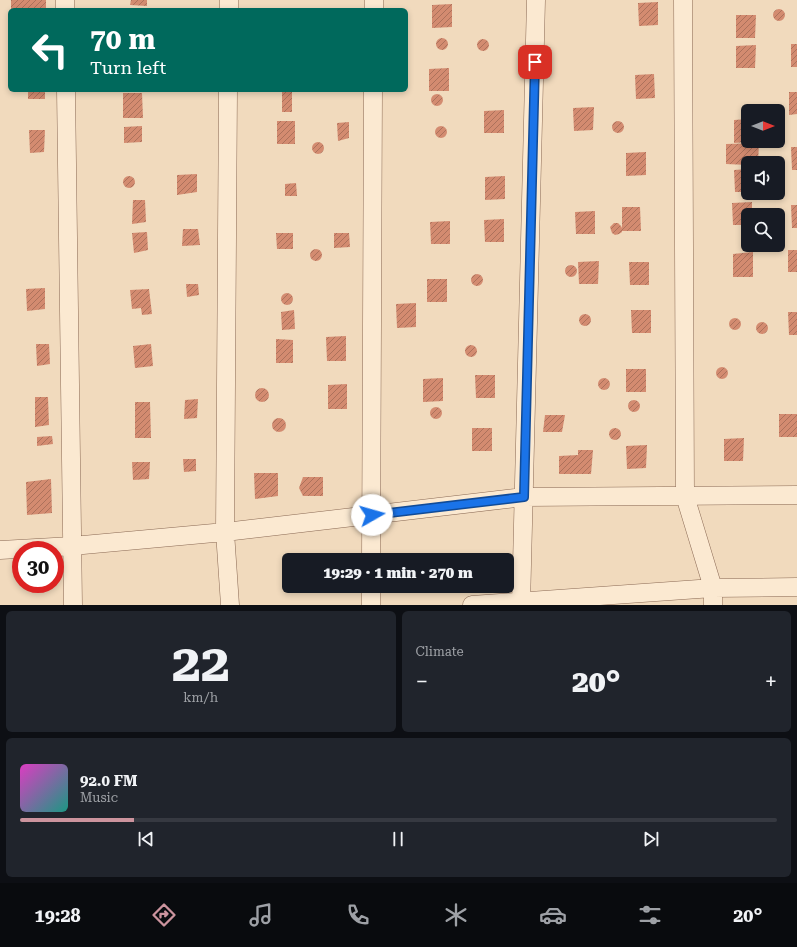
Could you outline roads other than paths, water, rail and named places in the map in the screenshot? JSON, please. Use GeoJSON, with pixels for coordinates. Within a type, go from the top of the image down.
{"type":"FeatureCollection","features":[{"type":"Feature","properties":{"kind":"street"},"geometry":{"type":"LineString","coordinates":[[521,604],[536,0]]}},
{"type":"Feature","properties":{"kind":"street"},"geometry":{"type":"LineString","coordinates":[[683,0],[685,496],[713,597]]}},
{"type":"Feature","properties":{"kind":"street"},"geometry":{"type":"LineString","coordinates":[[66,92],[73,605]]}},
{"type":"Feature","properties":{"kind":"street"},"geometry":{"type":"LineString","coordinates":[[228,92],[225,532],[230,605]]}},
{"type":"Feature","properties":{"kind":"street"},"geometry":{"type":"LineString","coordinates":[[372,553],[374,92]]}},
{"type":"Feature","properties":{"kind":"street"},"geometry":{"type":"LineString","coordinates":[[0,550],[72,546],[225,532],[524,497],[797,495]]}},
{"type":"Feature","properties":{"kind":"street"},"geometry":{"type":"LineString","coordinates":[[472,605],[713,597],[797,588]]}},
{"type":"Feature","properties":{"kind":"street"},"geometry":{"type":"LineString","coordinates":[[371,593],[371,605]]}}]}
